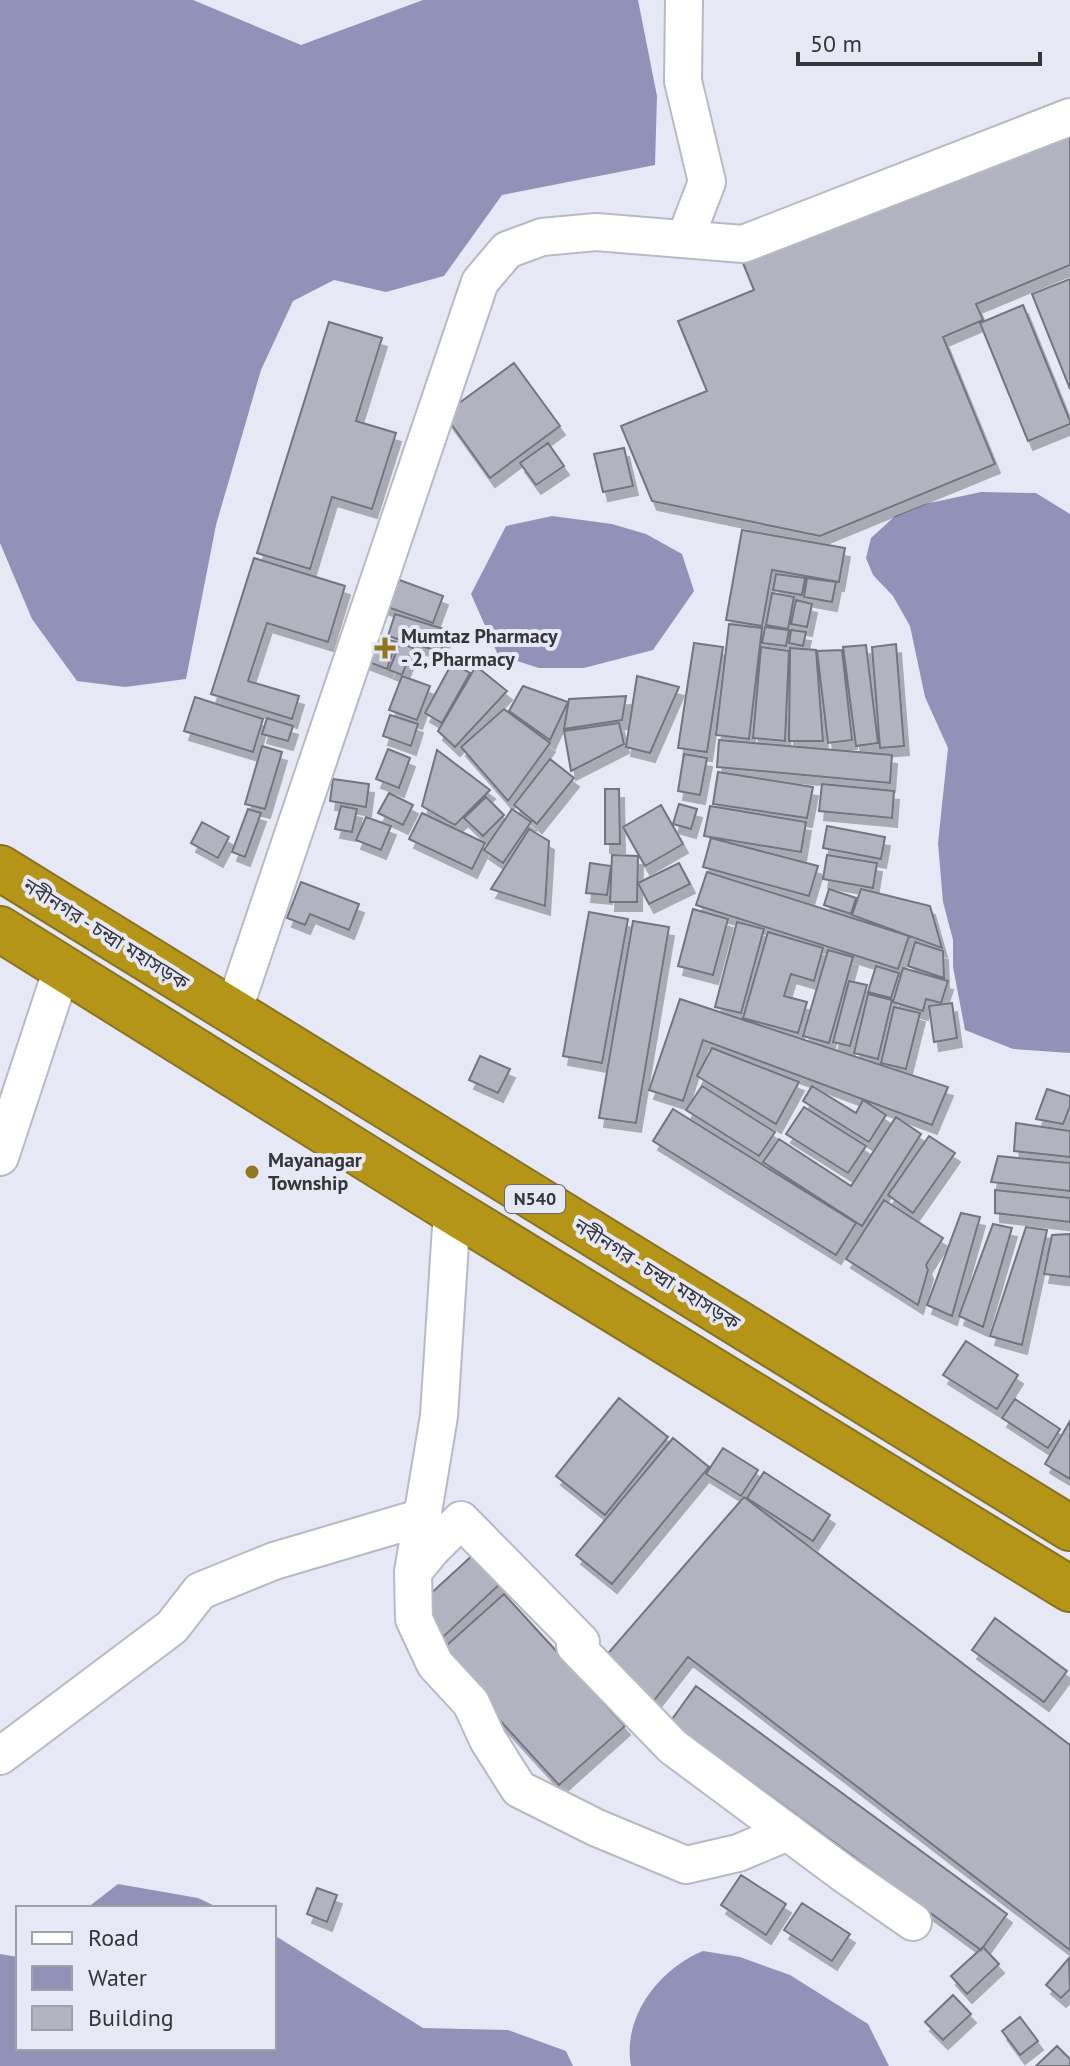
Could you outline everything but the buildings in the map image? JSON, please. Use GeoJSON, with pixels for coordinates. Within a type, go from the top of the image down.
{"type":"FeatureCollection","features":[{"type":"Feature","properties":{"kind":"highway","name":"নবীনগর - চন্দ্রা মহাসড়ক"},"geometry":{"type":"LineString","coordinates":[[0,868],[1070,1528]]}},
{"type":"Feature","properties":{"kind":"highway","name":"N540"},"geometry":{"type":"LineString","coordinates":[[0,929],[452,1211],[1070,1589]]}},
{"type":"Feature","properties":{"kind":"street"},"geometry":{"type":"LineString","coordinates":[[684,0],[683,81],[707,182],[685,239]]}},
{"type":"Feature","properties":{"kind":"street"},"geometry":{"type":"LineString","coordinates":[[233,1012],[480,282],[507,250],[542,237],[596,232],[743,244],[1070,117]]}},
{"type":"Feature","properties":{"kind":"street"},"geometry":{"type":"LineString","coordinates":[[0,1157],[62,969]]}},
{"type":"Feature","properties":{"kind":"street"},"geometry":{"type":"LineString","coordinates":[[452,1211],[439,1416],[413,1572],[414,1619],[435,1664],[471,1703],[488,1740],[519,1789],[597,1828],[686,1865],[738,1853],[788,1832]]}},
{"type":"Feature","properties":{"kind":"street"},"geometry":{"type":"LineString","coordinates":[[0,1756],[172,1627],[200,1591],[274,1561],[423,1517]]}},
{"type":"Feature","properties":{"kind":"street"},"geometry":{"type":"LineString","coordinates":[[413,1572],[461,1520],[581,1642],[575,1646],[673,1747],[913,1922]]}},
{"type":"Feature","properties":{"kind":"water"},"geometry":{"type":"Polygon","coordinates":[[[0,0],[193,0],[301,45],[423,0],[638,0],[657,96],[655,165],[502,195],[444,276],[386,292],[334,280],[293,301],[261,370],[216,525],[186,679],[125,687],[77,681],[32,619],[0,543],[0,0]]]}},
{"type":"Feature","properties":{"kind":"water"},"geometry":{"type":"Polygon","coordinates":[[[981,492],[1036,493],[1070,514],[1070,1053],[1013,1049],[965,1030],[953,967],[953,940],[943,902],[938,843],[948,748],[925,697],[910,626],[893,596],[873,575],[866,558],[871,538],[895,516],[925,504],[981,492]]]}},
{"type":"Feature","properties":{"kind":"water"},"geometry":{"type":"Polygon","coordinates":[[[552,516],[612,524],[646,534],[682,554],[694,591],[653,650],[584,668],[539,668],[498,655],[471,594],[506,526],[552,516]]]}},
{"type":"Feature","properties":{"kind":"water"},"geometry":{"type":"Polygon","coordinates":[[[118,1884],[198,1898],[215,1906],[90,1906],[118,1884]]]}},
{"type":"Feature","properties":{"kind":"water"},"geometry":{"type":"Polygon","coordinates":[[[276,1936],[423,2028],[508,2030],[566,2051],[573,2066],[0,2066],[0,1954],[16,1957],[16,2050],[276,2050],[276,1936]]]}},
{"type":"Feature","properties":{"kind":"water"},"geometry":{"type":"Polygon","coordinates":[[[703,1951],[740,1957],[790,1975],[868,2024],[889,2066],[631,2066],[632,2030],[647,1997],[672,1970],[703,1951]]]}},
{"type":"Feature","properties":{"kind":"place","name":"Mumtaz Pharmacy - 2, Pharmacy"},"geometry":{"type":"Point","coordinates":[385,648]}},
{"type":"Feature","properties":{"kind":"place","name":"Mayanagar Township"},"geometry":{"type":"Point","coordinates":[252,1172]}}]}
